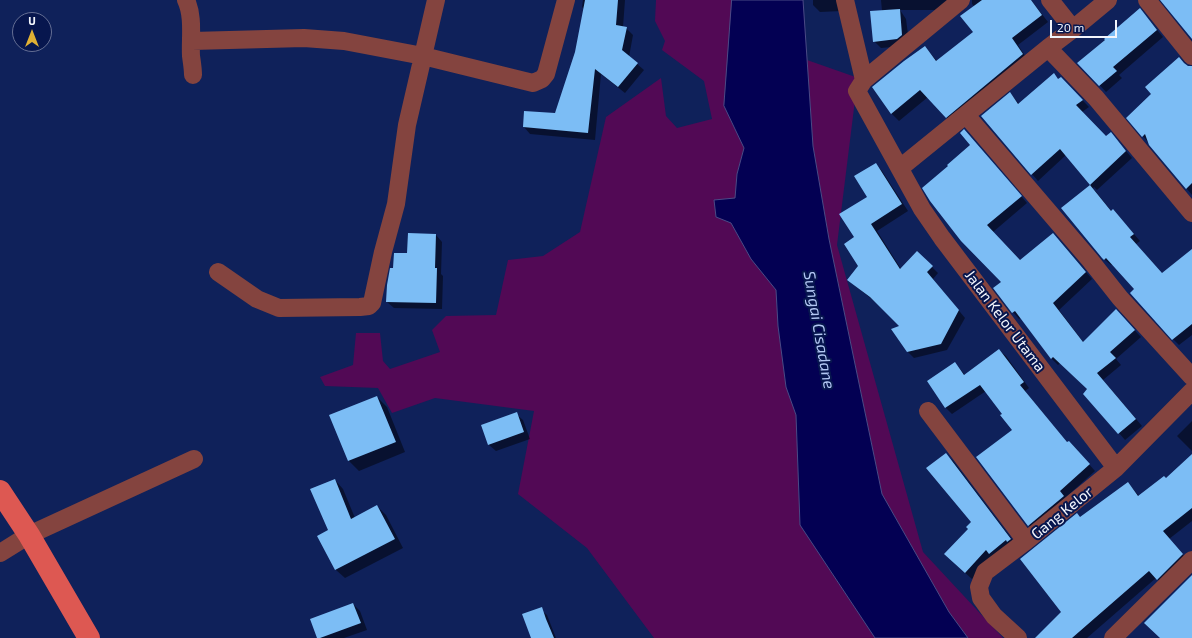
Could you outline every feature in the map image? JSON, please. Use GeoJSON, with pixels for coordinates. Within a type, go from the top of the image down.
{"type":"FeatureCollection","features":[{"type":"Feature","properties":{"kind":"main road"},"geometry":{"type":"LineString","coordinates":[[0,490],[29,535],[88,638]]}},
{"type":"Feature","properties":{"kind":"street"},"geometry":{"type":"LineString","coordinates":[[186,0],[192,31],[191,56],[193,75]]}},
{"type":"Feature","properties":{"kind":"street"},"geometry":{"type":"LineString","coordinates":[[218,272],[257,299],[279,308],[360,307],[368,306],[372,303],[383,252],[396,204],[407,125],[436,0]]}},
{"type":"Feature","properties":{"kind":"street"},"geometry":{"type":"LineString","coordinates":[[192,41],[304,38],[322,39],[380,47],[528,82],[538,82],[546,74],[566,0]]}},
{"type":"Feature","properties":{"kind":"street"},"geometry":{"type":"LineString","coordinates":[[845,0],[864,80],[961,0]]}},
{"type":"Feature","properties":{"kind":"street"},"geometry":{"type":"LineString","coordinates":[[1050,0],[1073,30]]}},
{"type":"Feature","properties":{"kind":"street"},"geometry":{"type":"LineString","coordinates":[[900,168],[1048,48],[1073,30],[1108,0]]}},
{"type":"Feature","properties":{"kind":"street"},"geometry":{"type":"LineString","coordinates":[[1147,0],[1192,56]]}},
{"type":"Feature","properties":{"kind":"street"},"geometry":{"type":"LineString","coordinates":[[1048,48],[1096,98],[1192,213]]}},
{"type":"Feature","properties":{"kind":"street","name":"Jalan Kelor Utama"},"geometry":{"type":"LineString","coordinates":[[864,80],[856,92],[922,209],[942,238],[1116,468]]}},
{"type":"Feature","properties":{"kind":"street"},"geometry":{"type":"LineString","coordinates":[[966,115],[1090,260],[1120,298],[1192,377]]}},
{"type":"Feature","properties":{"kind":"street","name":"Gang Kelor"},"geometry":{"type":"LineString","coordinates":[[1018,638],[994,616],[981,598],[979,587],[985,572],[1026,541],[1116,468],[1192,391]]}},
{"type":"Feature","properties":{"kind":"street"},"geometry":{"type":"LineString","coordinates":[[928,411],[1026,541]]}},
{"type":"Feature","properties":{"kind":"street"},"geometry":{"type":"LineString","coordinates":[[0,553],[29,535],[194,459]]}},
{"type":"Feature","properties":{"kind":"street"},"geometry":{"type":"LineString","coordinates":[[1113,638],[1192,560]]}},
{"type":"Feature","properties":{"kind":"shaded area"},"geometry":{"type":"Polygon","coordinates":[[[656,0],[732,0],[724,106],[744,148],[737,174],[736,198],[731,223],[751,259],[776,290],[778,326],[786,387],[796,415],[800,525],[875,638],[654,638],[587,548],[518,494],[534,411],[435,398],[392,413],[378,388],[325,386],[320,377],[353,365],[356,333],[380,333],[383,361],[390,369],[440,352],[432,330],[446,316],[496,315],[508,260],[543,256],[580,232],[606,117],[661,78],[666,116],[677,128],[712,119],[704,81],[662,50],[665,41],[655,21],[656,0]]]}},
{"type":"Feature","properties":{"kind":"shaded area"},"geometry":{"type":"Polygon","coordinates":[[[807,60],[864,80],[856,92],[837,245],[923,552],[1003,638],[968,638],[949,612],[882,494],[829,239],[813,146],[807,60]]]}},
{"type":"Feature","properties":{"kind":"water","name":"Sungai Cisadane"},"geometry":{"type":"Polygon","coordinates":[[[732,0],[803,0],[813,146],[829,239],[882,494],[949,612],[968,638],[875,638],[800,525],[796,415],[786,387],[778,326],[776,290],[751,259],[731,223],[716,217],[714,200],[735,198],[737,174],[744,148],[724,106],[732,0]]]}},
{"type":"Feature","properties":{"kind":"building"},"geometry":{"type":"Polygon","coordinates":[[[585,0],[618,0],[616,25],[627,27],[622,50],[638,63],[618,87],[595,69],[588,133],[523,127],[524,111],[555,113],[575,52],[585,0]]]}},
{"type":"Feature","properties":{"kind":"building"},"geometry":{"type":"Polygon","coordinates":[[[982,0],[1031,0],[1042,15],[1012,38],[1023,54],[946,118],[920,90],[891,114],[872,87],[925,46],[936,61],[973,32],[960,16],[982,0]]]}},
{"type":"Feature","properties":{"kind":"building"},"geometry":{"type":"Polygon","coordinates":[[[1160,0],[1192,0],[1192,39],[1160,0]]]}},
{"type":"Feature","properties":{"kind":"building"},"geometry":{"type":"Polygon","coordinates":[[[1140,8],[1157,30],[1113,67],[1117,71],[1099,86],[1077,63],[1140,8]]]}},
{"type":"Feature","properties":{"kind":"building"},"geometry":{"type":"Polygon","coordinates":[[[900,9],[902,35],[897,39],[873,42],[870,11],[900,9]]]}},
{"type":"Feature","properties":{"kind":"building"},"geometry":{"type":"Polygon","coordinates":[[[1179,57],[1188,66],[1192,66],[1192,183],[1186,189],[1149,145],[1145,134],[1142,137],[1126,118],[1151,94],[1145,87],[1179,57]]]}},
{"type":"Feature","properties":{"kind":"building"},"geometry":{"type":"Polygon","coordinates":[[[1054,73],[1058,79],[1061,77],[1083,100],[1076,105],[1106,136],[1111,132],[1126,151],[1090,185],[1060,149],[1031,175],[981,116],[1010,92],[1018,104],[1054,73]]]}},
{"type":"Feature","properties":{"kind":"building"},"geometry":{"type":"Polygon","coordinates":[[[964,129],[1022,196],[987,225],[1020,260],[1053,233],[1086,272],[1053,303],[1083,342],[1116,309],[1135,330],[1110,352],[1116,358],[1097,373],[1136,419],[1118,434],[1083,394],[1087,389],[1053,357],[1051,359],[1015,311],[1012,313],[993,288],[1001,282],[961,241],[930,201],[922,188],[970,145],[960,133],[964,129]]]}},
{"type":"Feature","properties":{"kind":"building"},"geometry":{"type":"Polygon","coordinates":[[[876,163],[902,204],[871,224],[900,269],[917,251],[933,266],[927,272],[959,310],[941,344],[907,352],[891,329],[899,326],[870,297],[847,280],[858,266],[844,244],[854,237],[839,214],[867,197],[854,176],[876,163]]]}},
{"type":"Feature","properties":{"kind":"building"},"geometry":{"type":"Polygon","coordinates":[[[1090,185],[1111,211],[1113,209],[1134,234],[1130,237],[1162,273],[1192,249],[1192,324],[1172,340],[1130,293],[1134,289],[1106,258],[1104,260],[1102,258],[1061,208],[1090,185]]]}},
{"type":"Feature","properties":{"kind":"building"},"geometry":{"type":"Polygon","coordinates":[[[408,233],[436,234],[436,303],[386,302],[387,285],[390,268],[393,268],[394,253],[407,253],[408,233]]]}},
{"type":"Feature","properties":{"kind":"building"},"geometry":{"type":"Polygon","coordinates":[[[999,349],[1024,382],[1020,385],[1067,442],[1069,441],[1090,464],[1060,491],[1064,496],[1028,526],[976,457],[1012,430],[1000,415],[1002,414],[980,385],[945,408],[927,381],[955,362],[964,375],[999,349]]]}},
{"type":"Feature","properties":{"kind":"building"},"geometry":{"type":"Polygon","coordinates":[[[377,396],[396,442],[348,461],[329,415],[377,396]]]}},
{"type":"Feature","properties":{"kind":"building"},"geometry":{"type":"Polygon","coordinates":[[[517,412],[524,432],[488,445],[481,425],[517,412]]]}},
{"type":"Feature","properties":{"kind":"building"},"geometry":{"type":"Polygon","coordinates":[[[946,453],[1011,539],[1007,542],[1006,540],[989,554],[986,550],[965,573],[944,554],[968,529],[966,527],[971,522],[926,468],[946,453]]]}},
{"type":"Feature","properties":{"kind":"building"},"geometry":{"type":"Polygon","coordinates":[[[1192,454],[1192,508],[1163,531],[1183,554],[1157,580],[1149,571],[1072,638],[1035,638],[1061,612],[1020,559],[1077,513],[1080,517],[1128,482],[1138,496],[1164,476],[1166,478],[1192,454]]]}},
{"type":"Feature","properties":{"kind":"building"},"geometry":{"type":"Polygon","coordinates":[[[335,479],[351,519],[377,505],[395,539],[335,570],[317,536],[328,530],[310,489],[335,479]]]}},
{"type":"Feature","properties":{"kind":"building"},"geometry":{"type":"Polygon","coordinates":[[[1192,575],[1192,638],[1160,638],[1144,623],[1192,575]]]}},
{"type":"Feature","properties":{"kind":"building"},"geometry":{"type":"Polygon","coordinates":[[[353,603],[361,623],[317,638],[310,619],[353,603]]]}},
{"type":"Feature","properties":{"kind":"building"},"geometry":{"type":"Polygon","coordinates":[[[542,607],[554,638],[531,638],[522,614],[542,607]]]}}]}
